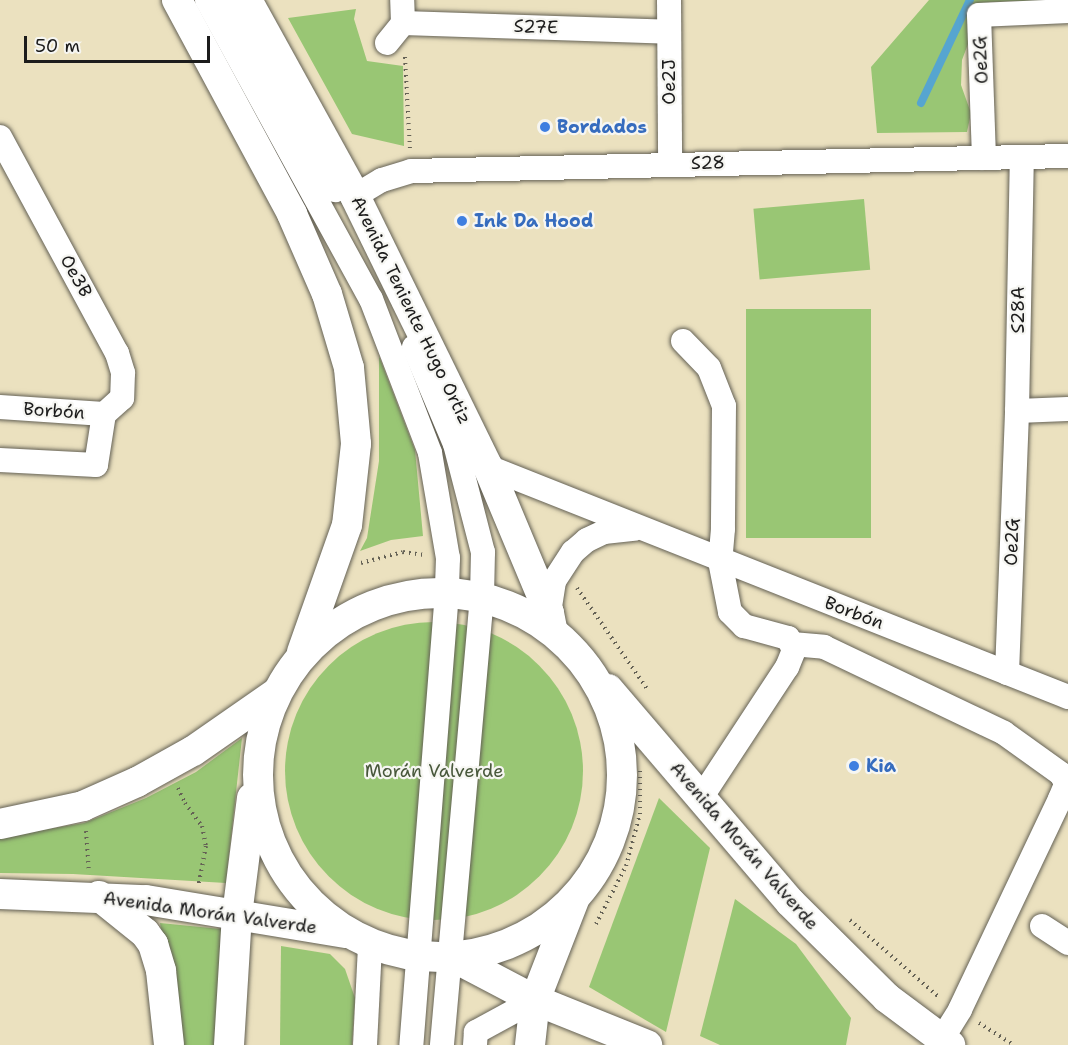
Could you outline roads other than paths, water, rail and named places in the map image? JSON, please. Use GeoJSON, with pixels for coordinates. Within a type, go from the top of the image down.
{"type":"FeatureCollection","features":[{"type":"Feature","properties":{"kind":"main road"},"geometry":{"type":"LineString","coordinates":[[177,0],[292,214],[327,294],[349,368],[356,444],[354,483],[347,525],[302,652],[275,694],[258,748],[237,915],[229,1045]]}},
{"type":"Feature","properties":{"kind":"main road","name":"Avenida Teniente Hugo Ortiz"},"geometry":{"type":"LineString","coordinates":[[247,0],[355,196],[488,467],[551,621]]}},
{"type":"Feature","properties":{"kind":"main road"},"geometry":{"type":"LineString","coordinates":[[302,652],[348,616],[396,597],[447,592],[482,596],[551,621],[580,655],[608,700],[622,751],[621,804],[605,854],[575,898],[536,1000],[530,1045]]}},
{"type":"Feature","properties":{"kind":"main road","name":"Avenida Morán Valverde"},"geometry":{"type":"LineString","coordinates":[[580,655],[790,902],[887,998],[946,1042]]}},
{"type":"Feature","properties":{"kind":"main road"},"geometry":{"type":"LineString","coordinates":[[0,824],[83,806],[194,751],[275,694]]}},
{"type":"Feature","properties":{"kind":"main road"},"geometry":{"type":"LineString","coordinates":[[258,748],[258,802],[274,855],[304,900],[359,939]]}},
{"type":"Feature","properties":{"kind":"main road"},"geometry":{"type":"LineString","coordinates":[[94,889],[145,933],[153,944],[161,971],[169,1045]]}},
{"type":"Feature","properties":{"kind":"main road","name":"Avenida Morán Valverde"},"geometry":{"type":"LineString","coordinates":[[0,894],[94,889],[359,939],[418,957],[451,957]]}},
{"type":"Feature","properties":{"kind":"main road"},"geometry":{"type":"LineString","coordinates":[[451,957],[498,948],[540,928],[575,898]]}},
{"type":"Feature","properties":{"kind":"main road"},"geometry":{"type":"LineString","coordinates":[[451,957],[536,1000],[647,1045]]}},
{"type":"Feature","properties":{"kind":"street"},"geometry":{"type":"LineString","coordinates":[[207,0],[372,299],[430,453],[448,558],[447,592],[411,1045]]}},
{"type":"Feature","properties":{"kind":"street"},"geometry":{"type":"LineString","coordinates":[[229,0],[394,298],[455,444],[483,552],[482,596],[442,1045]]}},
{"type":"Feature","properties":{"kind":"street","name":"Oe2J"},"geometry":{"type":"LineString","coordinates":[[669,0],[670,164]]}},
{"type":"Feature","properties":{"kind":"street"},"geometry":{"type":"LineString","coordinates":[[387,43],[402,11]]}},
{"type":"Feature","properties":{"kind":"street","name":"S27E"},"geometry":{"type":"LineString","coordinates":[[402,11],[669,32]]}},
{"type":"Feature","properties":{"kind":"street","name":"Oe2G"},"geometry":{"type":"LineString","coordinates":[[984,158],[979,15],[1068,11]]}},
{"type":"Feature","properties":{"kind":"street","name":"Oe3B"},"geometry":{"type":"LineString","coordinates":[[0,137],[117,353],[123,374],[122,398],[104,414]]}},
{"type":"Feature","properties":{"kind":"street","name":"S28"},"geometry":{"type":"LineString","coordinates":[[355,196],[382,180],[411,171],[1068,156]]}},
{"type":"Feature","properties":{"kind":"street","name":"S28A"},"geometry":{"type":"LineString","coordinates":[[1017,411],[1022,157]]}},
{"type":"Feature","properties":{"kind":"street"},"geometry":{"type":"LineString","coordinates":[[683,341],[709,368],[724,406],[723,529],[720,561],[730,612],[734,619],[744,626],[788,638],[792,644],[794,656],[701,798]]}},
{"type":"Feature","properties":{"kind":"street","name":"Borbón"},"geometry":{"type":"LineString","coordinates":[[0,460],[96,465],[104,414],[4,401]]}},
{"type":"Feature","properties":{"kind":"street"},"geometry":{"type":"LineString","coordinates":[[1017,411],[1068,409]]}},
{"type":"Feature","properties":{"kind":"street","name":"Oe2G"},"geometry":{"type":"LineString","coordinates":[[1007,673],[1017,411]]}},
{"type":"Feature","properties":{"kind":"street","name":"Borbón"},"geometry":{"type":"LineString","coordinates":[[488,467],[720,561],[1068,697]]}},
{"type":"Feature","properties":{"kind":"street","name":"Borbón"},"geometry":{"type":"LineString","coordinates":[[551,621],[554,581],[561,566],[573,552],[587,540],[613,531],[640,529]]}},
{"type":"Feature","properties":{"kind":"street"},"geometry":{"type":"LineString","coordinates":[[792,644],[824,647],[1004,733],[1060,774],[1065,781],[1060,799],[946,1042]]}},
{"type":"Feature","properties":{"kind":"street"},"geometry":{"type":"LineString","coordinates":[[1042,926],[1068,943]]}},
{"type":"Feature","properties":{"kind":"street"},"geometry":{"type":"LineString","coordinates":[[359,939],[365,1045]]}},
{"type":"Feature","properties":{"kind":"street"},"geometry":{"type":"LineString","coordinates":[[475,1045],[476,1032],[536,1000]]}},
{"type":"Feature","properties":{"kind":"waterway"},"geometry":{"type":"LineString","coordinates":[[921,103],[970,0]]}},
{"type":"Feature","properties":{"kind":"place","name":"Bordados"},"geometry":{"type":"Point","coordinates":[545,127]}},
{"type":"Feature","properties":{"kind":"place","name":"Ink Da Hood"},"geometry":{"type":"Point","coordinates":[462,221]}},
{"type":"Feature","properties":{"kind":"place","name":"Kia"},"geometry":{"type":"Point","coordinates":[854,766]}},
{"type":"Feature","properties":{"kind":"park label","name":"Morán Valverde"},"geometry":{"type":"Point","coordinates":[434,771]}}]}
